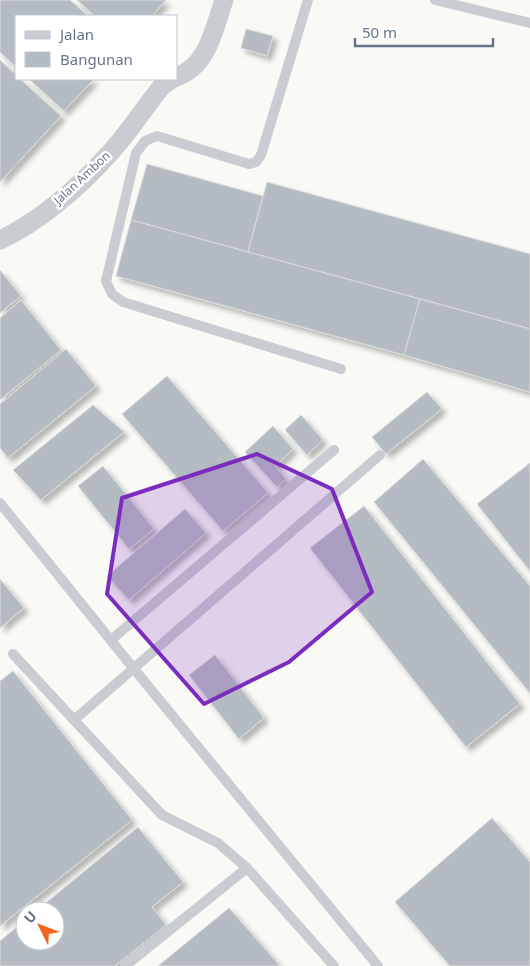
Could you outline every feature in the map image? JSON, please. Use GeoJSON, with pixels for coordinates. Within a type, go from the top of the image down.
{"type":"FeatureCollection","features":[{"type":"Feature","properties":{"kind":"street"},"geometry":{"type":"LineString","coordinates":[[178,76],[187,73],[200,61],[209,44],[224,0]]}},
{"type":"Feature","properties":{"kind":"street","name":"Jalan Ambon"},"geometry":{"type":"LineString","coordinates":[[0,240],[49,209],[86,178],[109,154],[162,86],[171,80]]}},
{"type":"Feature","properties":{"kind":"lane"},"geometry":{"type":"LineString","coordinates":[[308,0],[261,155],[256,162],[249,164],[157,136],[145,140],[136,153],[106,282],[112,294],[123,302],[341,370]]}},
{"type":"Feature","properties":{"kind":"lane"},"geometry":{"type":"LineString","coordinates":[[435,0],[530,23]]}},
{"type":"Feature","properties":{"kind":"lane"},"geometry":{"type":"LineString","coordinates":[[111,640],[334,450]]}},
{"type":"Feature","properties":{"kind":"lane"},"geometry":{"type":"LineString","coordinates":[[74,720],[380,455]]}},
{"type":"Feature","properties":{"kind":"lane"},"geometry":{"type":"LineString","coordinates":[[0,503],[378,966]]}},
{"type":"Feature","properties":{"kind":"lane"},"geometry":{"type":"LineString","coordinates":[[14,654],[162,815],[218,843],[247,868],[334,966]]}},
{"type":"Feature","properties":{"kind":"lane"},"geometry":{"type":"LineString","coordinates":[[125,966],[247,868]]}},
{"type":"Feature","properties":{"kind":"highlighted area"},"geometry":{"type":"Polygon","coordinates":[[[257,454],[332,489],[372,592],[289,662],[204,704],[107,594],[122,498],[257,454]]]}},
{"type":"Feature","properties":{"kind":"building"},"geometry":{"type":"Polygon","coordinates":[[[0,0],[70,0],[87,15],[15,15],[15,66],[0,52],[0,0]]]}},
{"type":"Feature","properties":{"kind":"building"},"geometry":{"type":"Polygon","coordinates":[[[77,0],[166,0],[153,15],[94,15],[77,0]]]}},
{"type":"Feature","properties":{"kind":"building"},"geometry":{"type":"Polygon","coordinates":[[[246,29],[273,36],[267,56],[241,48],[246,29]]]}},
{"type":"Feature","properties":{"kind":"building"},"geometry":{"type":"Polygon","coordinates":[[[0,60],[15,74],[15,80],[21,80],[61,116],[0,182],[0,60]]]}},
{"type":"Feature","properties":{"kind":"building"},"geometry":{"type":"Polygon","coordinates":[[[30,80],[93,80],[64,111],[30,80]]]}},
{"type":"Feature","properties":{"kind":"building"},"geometry":{"type":"Polygon","coordinates":[[[147,164],[263,196],[248,252],[131,220],[147,164]]]}},
{"type":"Feature","properties":{"kind":"building"},"geometry":{"type":"Polygon","coordinates":[[[267,182],[530,254],[530,329],[248,252],[267,182]]]}},
{"type":"Feature","properties":{"kind":"building"},"geometry":{"type":"Polygon","coordinates":[[[131,220],[420,299],[404,355],[116,276],[131,220]]]}},
{"type":"Feature","properties":{"kind":"building"},"geometry":{"type":"Polygon","coordinates":[[[0,270],[21,296],[0,313],[0,270]]]}},
{"type":"Feature","properties":{"kind":"building"},"geometry":{"type":"Polygon","coordinates":[[[420,299],[530,329],[530,392],[404,355],[420,299]]]}},
{"type":"Feature","properties":{"kind":"building"},"geometry":{"type":"Polygon","coordinates":[[[21,300],[61,350],[0,400],[0,318],[21,300]]]}},
{"type":"Feature","properties":{"kind":"building"},"geometry":{"type":"Polygon","coordinates":[[[66,349],[96,386],[8,458],[0,448],[0,404],[66,349]]]}},
{"type":"Feature","properties":{"kind":"building"},"geometry":{"type":"Polygon","coordinates":[[[167,376],[268,493],[223,531],[122,414],[167,376]]]}},
{"type":"Feature","properties":{"kind":"building"},"geometry":{"type":"Polygon","coordinates":[[[427,392],[442,409],[386,454],[372,437],[427,392]]]}},
{"type":"Feature","properties":{"kind":"building"},"geometry":{"type":"Polygon","coordinates":[[[93,405],[124,432],[41,500],[13,470],[93,405]]]}},
{"type":"Feature","properties":{"kind":"building"},"geometry":{"type":"Polygon","coordinates":[[[301,415],[323,440],[307,455],[285,430],[301,415]]]}},
{"type":"Feature","properties":{"kind":"building"},"geometry":{"type":"Polygon","coordinates":[[[273,426],[293,449],[275,466],[286,479],[277,487],[245,452],[273,426]]]}},
{"type":"Feature","properties":{"kind":"building"},"geometry":{"type":"Polygon","coordinates":[[[423,459],[530,586],[530,693],[374,502],[423,459]]]}},
{"type":"Feature","properties":{"kind":"building"},"geometry":{"type":"Polygon","coordinates":[[[530,463],[530,571],[477,504],[530,463]]]}},
{"type":"Feature","properties":{"kind":"building"},"geometry":{"type":"Polygon","coordinates":[[[103,466],[154,529],[129,549],[78,486],[103,466]]]}},
{"type":"Feature","properties":{"kind":"building"},"geometry":{"type":"Polygon","coordinates":[[[364,506],[520,704],[466,747],[310,548],[364,506]]]}},
{"type":"Feature","properties":{"kind":"building"},"geometry":{"type":"Polygon","coordinates":[[[185,509],[206,533],[129,600],[107,576],[185,509]]]}},
{"type":"Feature","properties":{"kind":"building"},"geometry":{"type":"Polygon","coordinates":[[[0,579],[24,608],[0,628],[0,579]]]}},
{"type":"Feature","properties":{"kind":"building"},"geometry":{"type":"Polygon","coordinates":[[[215,655],[264,718],[239,739],[189,675],[215,655]]]}},
{"type":"Feature","properties":{"kind":"building"},"geometry":{"type":"Polygon","coordinates":[[[13,671],[132,820],[31,901],[15,901],[15,914],[0,926],[0,681],[13,671]]]}},
{"type":"Feature","properties":{"kind":"building"},"geometry":{"type":"Polygon","coordinates":[[[492,818],[530,862],[530,966],[450,966],[395,902],[492,818]]]}},
{"type":"Feature","properties":{"kind":"building"},"geometry":{"type":"Polygon","coordinates":[[[138,827],[183,882],[152,907],[166,925],[115,966],[0,966],[0,941],[15,928],[15,951],[65,951],[65,901],[48,901],[138,827]]]}},
{"type":"Feature","properties":{"kind":"building"},"geometry":{"type":"Polygon","coordinates":[[[229,908],[280,966],[158,966],[229,908]]]}}]}
